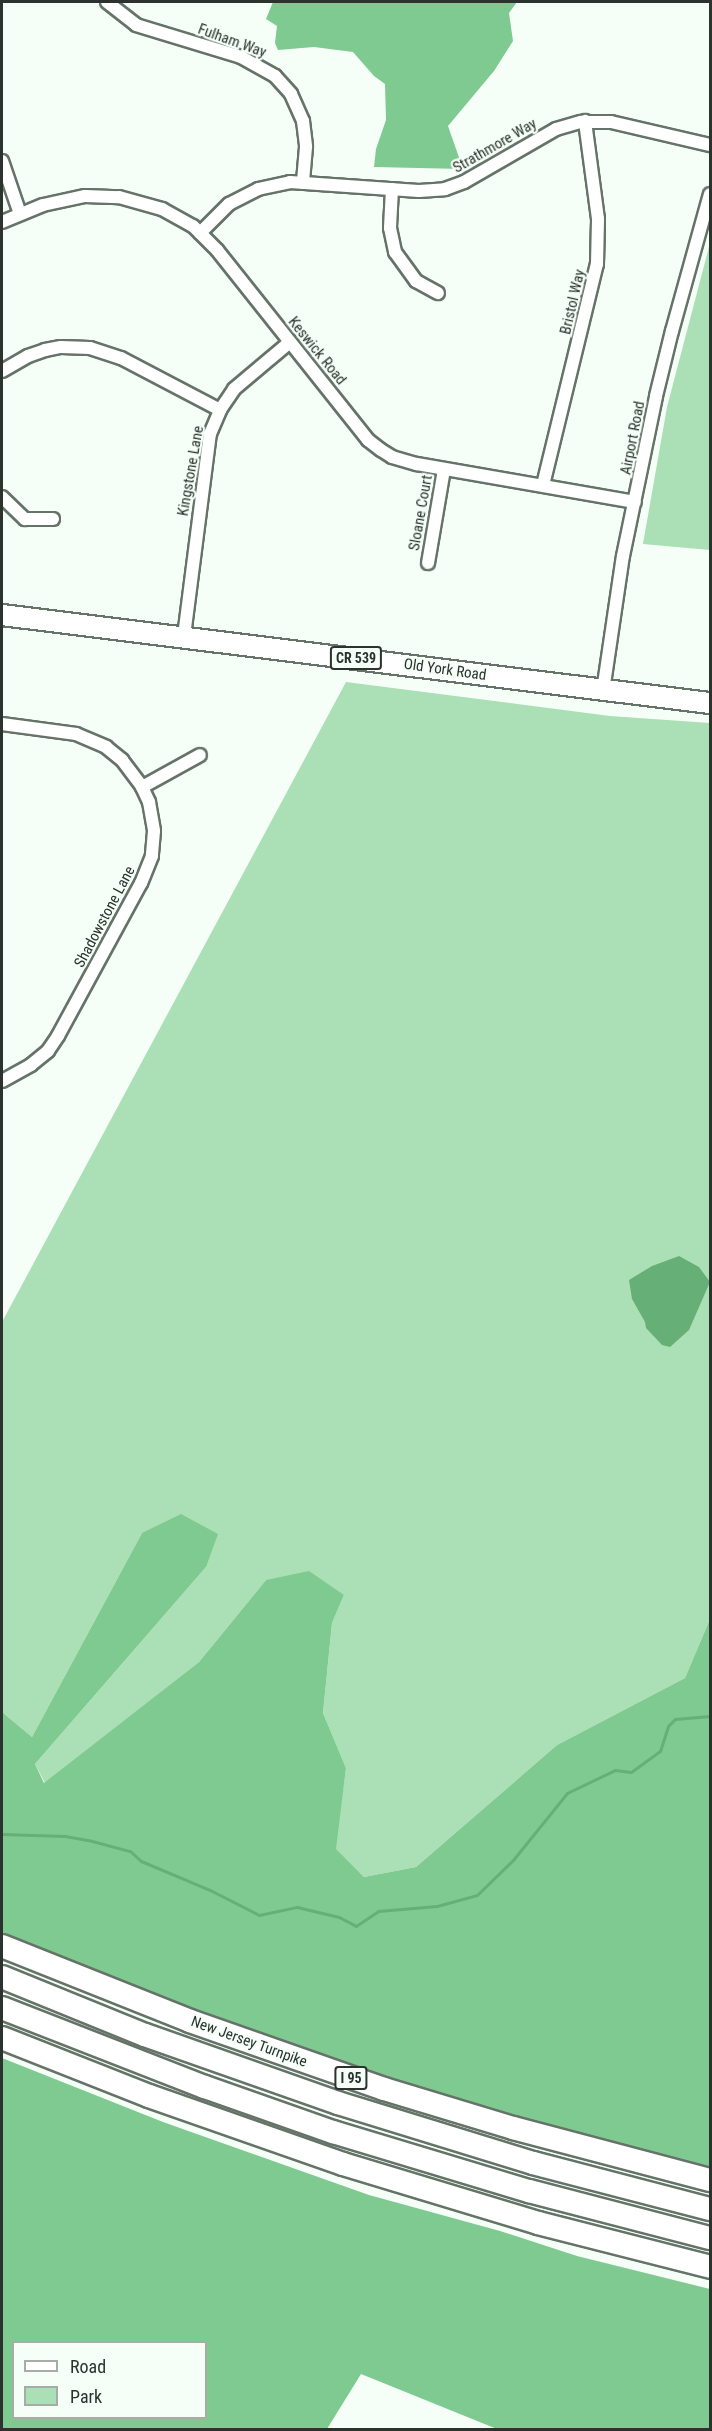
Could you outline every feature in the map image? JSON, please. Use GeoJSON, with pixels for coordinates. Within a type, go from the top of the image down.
{"type":"FeatureCollection","features":[{"type":"Feature","properties":{"kind":"highway","name":"New Jersey Turnpike"},"geometry":{"type":"LineString","coordinates":[[2,1946],[190,2021],[384,2089],[543,2137],[711,2180]]}},
{"type":"Feature","properties":{"kind":"highway","name":"New Jersey Turnpike"},"geometry":{"type":"LineString","coordinates":[[2,1977],[145,2035],[348,2107],[533,2163],[711,2209]]}},
{"type":"Feature","properties":{"kind":"highway"},"geometry":{"type":"LineString","coordinates":[[2,2008],[205,2087],[333,2132],[540,2194],[711,2238]]}},
{"type":"Feature","properties":{"kind":"highway"},"geometry":{"type":"LineString","coordinates":[[2,2038],[192,2112],[353,2168],[560,2229],[711,2267]]}},
{"type":"Feature","properties":{"kind":"main road","name":"Old York Road"},"geometry":{"type":"LineString","coordinates":[[2,615],[711,703]]}},
{"type":"Feature","properties":{"kind":"street","name":"Fulham Way"},"geometry":{"type":"LineString","coordinates":[[107,2],[136,25],[241,57],[275,76],[291,94],[303,122],[306,141],[303,183]]}},
{"type":"Feature","properties":{"kind":"street","name":"Strathmore Way"},"geometry":{"type":"LineString","coordinates":[[200,233],[218,213],[242,196],[274,184],[303,183],[431,191],[454,187],[545,135],[568,125],[585,122],[611,122],[711,145]]}},
{"type":"Feature","properties":{"kind":"street","name":"Bristol Way"},"geometry":{"type":"LineString","coordinates":[[543,485],[597,264],[598,219],[585,122]]}},
{"type":"Feature","properties":{"kind":"street"},"geometry":{"type":"LineString","coordinates":[[2,161],[20,214]]}},
{"type":"Feature","properties":{"kind":"street"},"geometry":{"type":"LineString","coordinates":[[392,189],[390,228],[395,252],[416,281],[438,293]]}},
{"type":"Feature","properties":{"kind":"street","name":"Airport Road"},"geometry":{"type":"LineString","coordinates":[[603,691],[616,599],[672,331],[711,194]]}},
{"type":"Feature","properties":{"kind":"street","name":"Keswick Road"},"geometry":{"type":"LineString","coordinates":[[2,222],[61,200],[109,196],[162,209],[200,233],[368,440],[381,450],[404,461],[635,502]]}},
{"type":"Feature","properties":{"kind":"street","name":"Kingstone Lane"},"geometry":{"type":"LineString","coordinates":[[184,636],[207,451],[220,411],[242,381],[290,342]]}},
{"type":"Feature","properties":{"kind":"street"},"geometry":{"type":"LineString","coordinates":[[2,371],[28,356],[45,350],[61,347],[90,348],[121,358],[220,411]]}},
{"type":"Feature","properties":{"kind":"street","name":"Sloane Court"},"geometry":{"type":"LineString","coordinates":[[428,563],[444,469]]}},
{"type":"Feature","properties":{"kind":"street"},"geometry":{"type":"LineString","coordinates":[[2,497],[25,519],[53,519]]}},
{"type":"Feature","properties":{"kind":"street","name":"Shadowstone Lane"},"geometry":{"type":"LineString","coordinates":[[2,724],[76,734],[93,740],[122,760],[142,787],[152,815],[154,837],[148,868],[141,883],[58,1036],[48,1050],[31,1065],[2,1081]]}},
{"type":"Feature","properties":{"kind":"street"},"geometry":{"type":"LineString","coordinates":[[142,787],[200,755]]}},
{"type":"Feature","properties":{"kind":"green space"},"geometry":{"type":"Polygon","coordinates":[[[710,243],[710,550],[643,544],[667,407],[710,243]]]}},
{"type":"Feature","properties":{"kind":"green space"},"geometry":{"type":"Polygon","coordinates":[[[346,682],[610,716],[710,723],[710,1619],[685,1678],[557,1745],[416,1867],[364,1877],[335,1849],[346,1768],[323,1713],[332,1623],[344,1595],[266,1580],[199,1662],[45,1783],[35,1764],[206,1567],[142,1533],[32,1737],[2,1712],[2,1322],[346,682]]]}},
{"type":"Feature","properties":{"kind":"shaded area"},"geometry":{"type":"Polygon","coordinates":[[[273,2],[517,2],[509,13],[513,41],[494,71],[448,126],[463,169],[374,167],[376,149],[386,120],[385,84],[374,76],[353,52],[314,47],[278,50],[275,43],[277,26],[266,19],[273,2]]]}},
{"type":"Feature","properties":{"kind":"shaded area"},"geometry":{"type":"Polygon","coordinates":[[[679,1256],[699,1267],[710,1282],[689,1330],[670,1347],[662,1345],[646,1328],[632,1299],[629,1280],[652,1266],[679,1256]]]}},
{"type":"Feature","properties":{"kind":"shaded area"},"geometry":{"type":"Polygon","coordinates":[[[181,1514],[218,1534],[206,1567],[35,1764],[44,1783],[199,1662],[266,1580],[309,1571],[344,1595],[332,1623],[323,1713],[346,1768],[336,1849],[364,1877],[416,1867],[557,1745],[685,1678],[710,1619],[710,2187],[2,1953],[2,1712],[32,1737],[142,1533],[181,1514]]]}},
{"type":"Feature","properties":{"kind":"shaded area"},"geometry":{"type":"Polygon","coordinates":[[[2,2058],[163,2122],[369,2195],[500,2231],[577,2256],[710,2289],[710,2429],[497,2429],[361,2374],[327,2429],[2,2429],[2,2058]]]}},
{"type":"Feature","properties":{"kind":"waterway"},"geometry":{"type":"LineString","coordinates":[[2,1834],[65,1836],[92,1841],[130,1851],[141,1861],[210,1890],[259,1915],[297,1907],[339,1917],[356,1926],[378,1911],[437,1906],[477,1895],[513,1860],[567,1793],[615,1770],[631,1772],[660,1751],[668,1726],[675,1719],[710,1716]]}}]}
